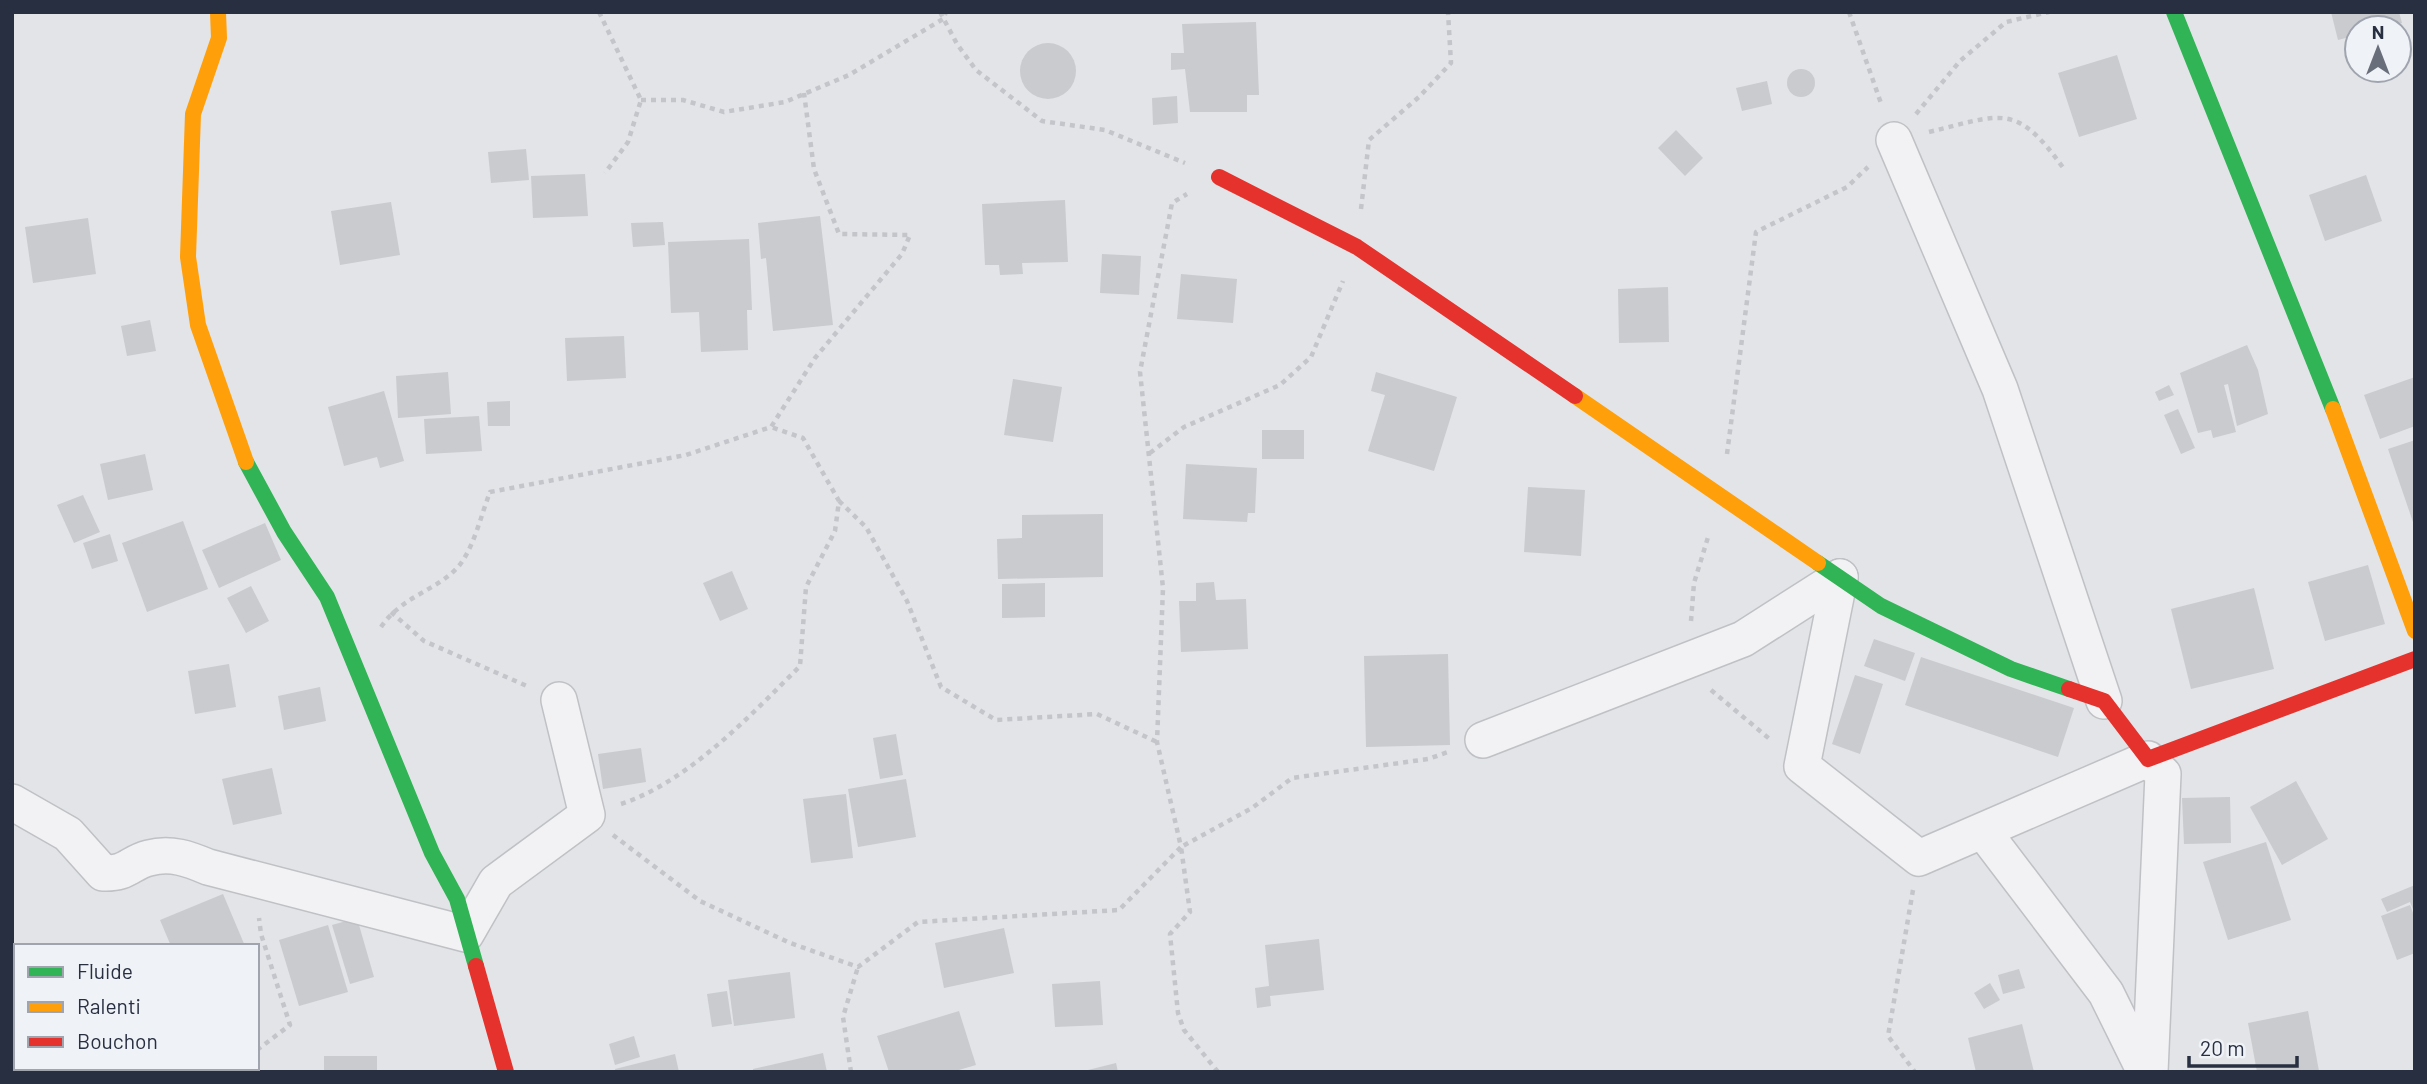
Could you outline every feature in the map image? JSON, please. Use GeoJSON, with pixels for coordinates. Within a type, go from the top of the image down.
{"type":"FeatureCollection","features":[{"type":"Feature","properties":{"kind":"street"},"geometry":{"type":"LineString","coordinates":[[218,12],[219,38],[193,114],[188,257],[198,325],[241,454],[284,532],[327,597],[432,853],[457,899],[506,1072]]}},
{"type":"Feature","properties":{"kind":"street"},"geometry":{"type":"LineString","coordinates":[[2174,12],[2310,348],[2415,631]]}},
{"type":"Feature","properties":{"kind":"street"},"geometry":{"type":"LineString","coordinates":[[1894,140],[2000,389],[2104,701],[2148,759],[2163,774],[2148,1072]]}},
{"type":"Feature","properties":{"kind":"street"},"geometry":{"type":"LineString","coordinates":[[1219,177],[1357,247],[1722,494],[1881,606],[2011,668],[2104,701]]}},
{"type":"Feature","properties":{"kind":"street"},"geometry":{"type":"LineString","coordinates":[[1483,740],[1743,639],[1840,577]]}},
{"type":"Feature","properties":{"kind":"street"},"geometry":{"type":"LineString","coordinates":[[1840,577],[1802,766],[1919,858],[2148,759],[2415,659]]}},
{"type":"Feature","properties":{"kind":"street"},"geometry":{"type":"LineString","coordinates":[[466,934],[496,882],[587,815],[559,700]]}},
{"type":"Feature","properties":{"kind":"street"},"geometry":{"type":"LineString","coordinates":[[12,802],[68,834],[103,873],[119,873],[149,858],[179,855],[208,867],[466,934]]}},
{"type":"Feature","properties":{"kind":"street"},"geometry":{"type":"LineString","coordinates":[[1983,831],[2106,993],[2148,1072]]}},
{"type":"Feature","properties":{"kind":"path"},"geometry":{"type":"LineString","coordinates":[[599,12],[641,100],[628,142],[605,173]]}},
{"type":"Feature","properties":{"kind":"path"},"geometry":{"type":"LineString","coordinates":[[940,12],[976,70],[1042,121],[1105,130],[1219,177]]}},
{"type":"Feature","properties":{"kind":"path"},"geometry":{"type":"LineString","coordinates":[[641,100],[683,100],[724,112],[785,102],[849,75],[943,19],[946,12]]}},
{"type":"Feature","properties":{"kind":"path"},"geometry":{"type":"LineString","coordinates":[[1149,453],[1184,427],[1280,385],[1311,356],[1357,247],[1369,141],[1419,97],[1451,63],[1448,12]]}},
{"type":"Feature","properties":{"kind":"path"},"geometry":{"type":"LineString","coordinates":[[1849,12],[1894,140]]}},
{"type":"Feature","properties":{"kind":"path"},"geometry":{"type":"LineString","coordinates":[[1802,766],[1679,664],[1691,619],[1694,583],[1722,494],[1756,232],[1847,187],[1894,140],[1960,61],[2006,22],[2049,12]]}},
{"type":"Feature","properties":{"kind":"path"},"geometry":{"type":"LineString","coordinates":[[771,427],[815,358],[902,254],[911,235],[839,234],[814,169],[804,93]]}},
{"type":"Feature","properties":{"kind":"path"},"geometry":{"type":"LineString","coordinates":[[1894,140],[1992,117],[2017,120],[2040,136],[2064,169]]}},
{"type":"Feature","properties":{"kind":"path"},"geometry":{"type":"LineString","coordinates":[[1218,1072],[1184,1030],[1178,1013],[1170,934],[1190,912],[1181,847],[1157,742],[1163,587],[1140,372],[1172,203],[1219,177]]}},
{"type":"Feature","properties":{"kind":"path"},"geometry":{"type":"LineString","coordinates":[[355,666],[391,612],[457,567],[471,542],[490,492],[686,455],[771,427],[803,438],[839,500],[866,527],[907,601],[941,687],[996,720],[1097,714],[1157,742]]}},
{"type":"Feature","properties":{"kind":"path"},"geometry":{"type":"LineString","coordinates":[[587,815],[644,796],[730,736],[800,666],[806,587],[835,531],[839,500]]}},
{"type":"Feature","properties":{"kind":"path"},"geometry":{"type":"LineString","coordinates":[[391,612],[424,641],[559,700]]}},
{"type":"Feature","properties":{"kind":"path"},"geometry":{"type":"LineString","coordinates":[[851,1072],[843,1017],[858,967],[918,922],[1119,910],[1181,847],[1252,808],[1292,778],[1428,759],[1483,740]]}},
{"type":"Feature","properties":{"kind":"path"},"geometry":{"type":"LineString","coordinates":[[587,815],[700,901],[790,943],[858,967]]}},
{"type":"Feature","properties":{"kind":"path"},"geometry":{"type":"LineString","coordinates":[[1915,1072],[1888,1036],[1919,858]]}},
{"type":"Feature","properties":{"kind":"path"},"geometry":{"type":"LineString","coordinates":[[255,878],[261,934],[290,1025],[259,1048]]}},
{"type":"Feature","properties":{"kind":"building"},"geometry":{"type":"Polygon","coordinates":[[[2331,12],[2399,12],[2343,14],[2343,39],[2338,40],[2331,12]]]}},
{"type":"Feature","properties":{"kind":"building"},"geometry":{"type":"Polygon","coordinates":[[[1256,22],[1259,95],[1247,95],[1247,112],[1190,112],[1185,69],[1171,70],[1171,53],[1184,53],[1182,24],[1256,22]]]}},
{"type":"Feature","properties":{"kind":"building"},"geometry":{"type":"Polygon","coordinates":[[[1042,43],[1054,43],[1064,47],[1072,55],[1076,71],[1072,87],[1064,95],[1054,99],[1042,99],[1032,95],[1024,87],[1020,77],[1020,65],[1024,55],[1032,47],[1042,43]]]}},
{"type":"Feature","properties":{"kind":"building"},"geometry":{"type":"Polygon","coordinates":[[[2117,55],[2137,119],[2079,137],[2058,73],[2117,55]]]}},
{"type":"Feature","properties":{"kind":"building"},"geometry":{"type":"Polygon","coordinates":[[[1801,69],[1811,73],[1815,83],[1811,93],[1801,97],[1791,93],[1787,83],[1791,73],[1801,69]]]}},
{"type":"Feature","properties":{"kind":"building"},"geometry":{"type":"Polygon","coordinates":[[[1767,81],[1772,104],[1742,111],[1736,88],[1767,81]]]}},
{"type":"Feature","properties":{"kind":"building"},"geometry":{"type":"Polygon","coordinates":[[[1177,96],[1178,123],[1153,125],[1152,98],[1177,96]]]}},
{"type":"Feature","properties":{"kind":"building"},"geometry":{"type":"Polygon","coordinates":[[[1676,130],[1703,158],[1685,176],[1658,148],[1676,130]]]}},
{"type":"Feature","properties":{"kind":"building"},"geometry":{"type":"Polygon","coordinates":[[[526,149],[529,180],[491,183],[488,152],[526,149]]]}},
{"type":"Feature","properties":{"kind":"building"},"geometry":{"type":"Polygon","coordinates":[[[585,174],[588,216],[533,218],[531,176],[585,174]]]}},
{"type":"Feature","properties":{"kind":"building"},"geometry":{"type":"Polygon","coordinates":[[[2366,175],[2382,221],[2325,241],[2309,195],[2366,175]]]}},
{"type":"Feature","properties":{"kind":"building"},"geometry":{"type":"Polygon","coordinates":[[[1065,200],[1068,262],[1022,263],[1023,274],[1000,275],[999,265],[985,265],[982,204],[1065,200]]]}},
{"type":"Feature","properties":{"kind":"building"},"geometry":{"type":"Polygon","coordinates":[[[391,202],[400,255],[340,265],[331,211],[391,202]]]}},
{"type":"Feature","properties":{"kind":"building"},"geometry":{"type":"Polygon","coordinates":[[[820,216],[833,325],[773,331],[766,258],[761,259],[758,223],[820,216]]]}},
{"type":"Feature","properties":{"kind":"building"},"geometry":{"type":"Polygon","coordinates":[[[88,218],[96,274],[33,283],[25,227],[88,218]]]}},
{"type":"Feature","properties":{"kind":"building"},"geometry":{"type":"Polygon","coordinates":[[[663,222],[665,245],[633,247],[631,223],[663,222]]]}},
{"type":"Feature","properties":{"kind":"building"},"geometry":{"type":"Polygon","coordinates":[[[749,239],[752,310],[747,310],[748,350],[701,352],[699,312],[671,313],[668,242],[749,239]]]}},
{"type":"Feature","properties":{"kind":"building"},"geometry":{"type":"Polygon","coordinates":[[[1102,254],[1141,256],[1139,295],[1100,293],[1102,254]]]}},
{"type":"Feature","properties":{"kind":"building"},"geometry":{"type":"Polygon","coordinates":[[[1181,274],[1237,279],[1233,323],[1177,319],[1181,274]]]}},
{"type":"Feature","properties":{"kind":"building"},"geometry":{"type":"Polygon","coordinates":[[[1668,287],[1669,342],[1619,343],[1618,289],[1668,287]]]}},
{"type":"Feature","properties":{"kind":"building"},"geometry":{"type":"Polygon","coordinates":[[[150,320],[156,351],[127,356],[121,326],[150,320]]]}},
{"type":"Feature","properties":{"kind":"building"},"geometry":{"type":"Polygon","coordinates":[[[624,336],[626,378],[567,381],[565,338],[624,336]]]}},
{"type":"Feature","properties":{"kind":"building"},"geometry":{"type":"Polygon","coordinates":[[[2247,345],[2258,370],[2268,414],[2237,426],[2228,384],[2224,385],[2236,432],[2213,438],[2211,430],[2198,433],[2180,373],[2247,345]]]}},
{"type":"Feature","properties":{"kind":"building"},"geometry":{"type":"Polygon","coordinates":[[[448,372],[451,414],[398,418],[396,376],[448,372]]]}},
{"type":"Feature","properties":{"kind":"building"},"geometry":{"type":"Polygon","coordinates":[[[1376,372],[1457,397],[1434,471],[1368,451],[1385,395],[1371,391],[1376,372]]]}},
{"type":"Feature","properties":{"kind":"building"},"geometry":{"type":"Polygon","coordinates":[[[2415,377],[2415,426],[2380,439],[2364,395],[2415,377]]]}},
{"type":"Feature","properties":{"kind":"building"},"geometry":{"type":"Polygon","coordinates":[[[1013,379],[1062,387],[1053,442],[1004,435],[1013,379]]]}},
{"type":"Feature","properties":{"kind":"building"},"geometry":{"type":"Polygon","coordinates":[[[2169,385],[2174,395],[2159,401],[2155,392],[2169,385]]]}},
{"type":"Feature","properties":{"kind":"building"},"geometry":{"type":"Polygon","coordinates":[[[384,391],[404,461],[380,468],[377,457],[344,466],[328,407],[384,391]]]}},
{"type":"Feature","properties":{"kind":"building"},"geometry":{"type":"Polygon","coordinates":[[[510,401],[510,426],[488,426],[487,402],[510,401]]]}},
{"type":"Feature","properties":{"kind":"building"},"geometry":{"type":"Polygon","coordinates":[[[2178,409],[2195,448],[2181,454],[2164,415],[2178,409]]]}},
{"type":"Feature","properties":{"kind":"building"},"geometry":{"type":"Polygon","coordinates":[[[479,416],[482,451],[426,454],[424,419],[479,416]]]}},
{"type":"Feature","properties":{"kind":"building"},"geometry":{"type":"Polygon","coordinates":[[[1262,430],[1304,430],[1304,459],[1262,459],[1262,430]]]}},
{"type":"Feature","properties":{"kind":"building"},"geometry":{"type":"Polygon","coordinates":[[[2415,440],[2415,525],[2414,525],[2388,449],[2415,440]]]}},
{"type":"Feature","properties":{"kind":"building"},"geometry":{"type":"Polygon","coordinates":[[[145,454],[153,490],[108,500],[100,464],[145,454]]]}},
{"type":"Feature","properties":{"kind":"building"},"geometry":{"type":"Polygon","coordinates":[[[1186,464],[1257,468],[1255,513],[1248,513],[1247,522],[1183,519],[1186,464]]]}},
{"type":"Feature","properties":{"kind":"building"},"geometry":{"type":"Polygon","coordinates":[[[1528,487],[1585,490],[1581,556],[1524,552],[1528,487]]]}},
{"type":"Feature","properties":{"kind":"building"},"geometry":{"type":"Polygon","coordinates":[[[83,495],[100,532],[74,543],[57,505],[83,495]]]}},
{"type":"Feature","properties":{"kind":"building"},"geometry":{"type":"Polygon","coordinates":[[[1103,514],[1103,577],[998,579],[997,539],[1022,538],[1022,515],[1103,514]]]}},
{"type":"Feature","properties":{"kind":"building"},"geometry":{"type":"Polygon","coordinates":[[[183,521],[208,589],[147,612],[122,543],[183,521]]]}},
{"type":"Feature","properties":{"kind":"building"},"geometry":{"type":"Polygon","coordinates":[[[265,523],[281,560],[219,588],[202,550],[265,523]]]}},
{"type":"Feature","properties":{"kind":"building"},"geometry":{"type":"Polygon","coordinates":[[[110,534],[118,561],[92,569],[83,543],[110,534]]]}},
{"type":"Feature","properties":{"kind":"building"},"geometry":{"type":"Polygon","coordinates":[[[2368,565],[2385,624],[2325,641],[2308,582],[2368,565]]]}},
{"type":"Feature","properties":{"kind":"building"},"geometry":{"type":"Polygon","coordinates":[[[732,571],[748,609],[720,621],[703,583],[732,571]]]}},
{"type":"Feature","properties":{"kind":"building"},"geometry":{"type":"Polygon","coordinates":[[[1214,582],[1216,600],[1246,599],[1248,649],[1181,652],[1179,601],[1196,601],[1196,583],[1214,582]]]}},
{"type":"Feature","properties":{"kind":"building"},"geometry":{"type":"Polygon","coordinates":[[[1045,583],[1045,617],[1002,618],[1002,584],[1045,583]]]}},
{"type":"Feature","properties":{"kind":"building"},"geometry":{"type":"Polygon","coordinates":[[[251,586],[269,621],[246,633],[227,598],[251,586]]]}},
{"type":"Feature","properties":{"kind":"building"},"geometry":{"type":"Polygon","coordinates":[[[2254,588],[2274,669],[2191,689],[2171,609],[2254,588]]]}},
{"type":"Feature","properties":{"kind":"building"},"geometry":{"type":"Polygon","coordinates":[[[1874,639],[1915,653],[1905,681],[1864,666],[1874,639]]]}},
{"type":"Feature","properties":{"kind":"building"},"geometry":{"type":"Polygon","coordinates":[[[1448,654],[1450,745],[1366,747],[1364,656],[1448,654]]]}},
{"type":"Feature","properties":{"kind":"building"},"geometry":{"type":"Polygon","coordinates":[[[1921,657],[2074,708],[2058,757],[1905,705],[1921,657]]]}},
{"type":"Feature","properties":{"kind":"building"},"geometry":{"type":"Polygon","coordinates":[[[229,664],[236,707],[195,714],[188,671],[229,664]]]}},
{"type":"Feature","properties":{"kind":"building"},"geometry":{"type":"Polygon","coordinates":[[[1855,675],[1883,684],[1860,754],[1832,744],[1855,675]]]}},
{"type":"Feature","properties":{"kind":"building"},"geometry":{"type":"Polygon","coordinates":[[[320,687],[326,721],[284,730],[278,696],[320,687]]]}},
{"type":"Feature","properties":{"kind":"building"},"geometry":{"type":"Polygon","coordinates":[[[896,734],[903,775],[880,779],[873,738],[896,734]]]}},
{"type":"Feature","properties":{"kind":"building"},"geometry":{"type":"Polygon","coordinates":[[[641,748],[646,782],[603,789],[598,754],[641,748]]]}},
{"type":"Feature","properties":{"kind":"building"},"geometry":{"type":"Polygon","coordinates":[[[272,768],[282,814],[233,825],[222,779],[272,768]]]}},
{"type":"Feature","properties":{"kind":"building"},"geometry":{"type":"Polygon","coordinates":[[[906,779],[916,837],[858,847],[848,789],[906,779]]]}},
{"type":"Feature","properties":{"kind":"building"},"geometry":{"type":"Polygon","coordinates":[[[2296,781],[2328,839],[2282,865],[2250,807],[2296,781]]]}},
{"type":"Feature","properties":{"kind":"building"},"geometry":{"type":"Polygon","coordinates":[[[846,794],[853,858],[811,863],[803,799],[846,794]]]}},
{"type":"Feature","properties":{"kind":"building"},"geometry":{"type":"Polygon","coordinates":[[[2230,797],[2231,843],[2184,844],[2182,798],[2230,797]]]}},
{"type":"Feature","properties":{"kind":"building"},"geometry":{"type":"Polygon","coordinates":[[[2266,842],[2291,920],[2228,940],[2203,862],[2266,842]]]}},
{"type":"Feature","properties":{"kind":"building"},"geometry":{"type":"Polygon","coordinates":[[[2415,885],[2415,914],[2410,902],[2387,912],[2381,899],[2415,885]]]}},
{"type":"Feature","properties":{"kind":"building"},"geometry":{"type":"Polygon","coordinates":[[[223,894],[244,944],[170,944],[160,920],[223,894]]]}},
{"type":"Feature","properties":{"kind":"building"},"geometry":{"type":"Polygon","coordinates":[[[2410,905],[2415,918],[2415,953],[2397,960],[2381,916],[2410,905]]]}},
{"type":"Feature","properties":{"kind":"building"},"geometry":{"type":"Polygon","coordinates":[[[357,918],[374,977],[350,984],[332,925],[357,918]]]}},
{"type":"Feature","properties":{"kind":"building"},"geometry":{"type":"Polygon","coordinates":[[[328,925],[348,992],[299,1006],[279,940],[328,925]]]}},
{"type":"Feature","properties":{"kind":"building"},"geometry":{"type":"Polygon","coordinates":[[[1004,928],[1014,973],[944,988],[935,943],[1004,928]]]}},
{"type":"Feature","properties":{"kind":"building"},"geometry":{"type":"Polygon","coordinates":[[[1319,939],[1324,990],[1270,996],[1271,1006],[1257,1008],[1255,988],[1269,986],[1265,945],[1319,939]]]}},
{"type":"Feature","properties":{"kind":"building"},"geometry":{"type":"Polygon","coordinates":[[[2019,969],[2025,988],[2003,994],[1998,975],[2019,969]]]}},
{"type":"Feature","properties":{"kind":"building"},"geometry":{"type":"Polygon","coordinates":[[[790,972],[795,1018],[734,1026],[728,980],[790,972]]]}},
{"type":"Feature","properties":{"kind":"building"},"geometry":{"type":"Polygon","coordinates":[[[1100,981],[1103,1025],[1055,1027],[1052,984],[1100,981]]]}},
{"type":"Feature","properties":{"kind":"building"},"geometry":{"type":"Polygon","coordinates":[[[1990,983],[2000,1000],[1984,1009],[1974,993],[1990,983]]]}},
{"type":"Feature","properties":{"kind":"building"},"geometry":{"type":"Polygon","coordinates":[[[727,991],[732,1024],[712,1027],[707,994],[727,991]]]}},
{"type":"Feature","properties":{"kind":"building"},"geometry":{"type":"Polygon","coordinates":[[[959,1011],[976,1065],[952,1072],[889,1072],[877,1036],[959,1011]]]}},
{"type":"Feature","properties":{"kind":"building"},"geometry":{"type":"Polygon","coordinates":[[[2308,1011],[2319,1071],[2257,1072],[2248,1023],[2308,1011]]]}},
{"type":"Feature","properties":{"kind":"building"},"geometry":{"type":"Polygon","coordinates":[[[2022,1024],[2034,1072],[1976,1072],[1968,1038],[2022,1024]]]}},
{"type":"Feature","properties":{"kind":"building"},"geometry":{"type":"Polygon","coordinates":[[[634,1036],[640,1057],[615,1065],[609,1044],[634,1036]]]}},
{"type":"Feature","properties":{"kind":"building"},"geometry":{"type":"Polygon","coordinates":[[[823,1053],[827,1072],[753,1072],[753,1069],[823,1053]]]}},
{"type":"Feature","properties":{"kind":"building"},"geometry":{"type":"Polygon","coordinates":[[[675,1054],[679,1072],[616,1072],[615,1069],[675,1054]]]}},
{"type":"Feature","properties":{"kind":"building"},"geometry":{"type":"Polygon","coordinates":[[[324,1056],[377,1056],[377,1072],[324,1072],[324,1056]]]}},
{"type":"Feature","properties":{"kind":"building"},"geometry":{"type":"Polygon","coordinates":[[[1116,1063],[1118,1072],[1084,1072],[1084,1071],[1116,1063]]]}},
{"type":"Feature","properties":{"kind":"traffic: fast"},"geometry":{"type":"LineString","coordinates":[[2174,12],[2333,409]]}},
{"type":"Feature","properties":{"kind":"traffic: fast"},"geometry":{"type":"LineString","coordinates":[[246,462],[284,532],[327,597],[432,853],[457,899],[476,966]]}},
{"type":"Feature","properties":{"kind":"traffic: fast"},"geometry":{"type":"LineString","coordinates":[[1818,563],[1881,606],[2011,669],[2069,689]]}},
{"type":"Feature","properties":{"kind":"traffic: slow"},"geometry":{"type":"LineString","coordinates":[[218,12],[219,38],[193,114],[188,257],[198,325],[246,462]]}},
{"type":"Feature","properties":{"kind":"traffic: slow"},"geometry":{"type":"LineString","coordinates":[[1575,396],[1818,563]]}},
{"type":"Feature","properties":{"kind":"traffic: slow"},"geometry":{"type":"LineString","coordinates":[[2333,409],[2415,631]]}},
{"type":"Feature","properties":{"kind":"traffic: jam"},"geometry":{"type":"LineString","coordinates":[[1219,177],[1357,247],[1575,396]]}},
{"type":"Feature","properties":{"kind":"traffic: jam"},"geometry":{"type":"LineString","coordinates":[[2069,689],[2104,701],[2148,759],[2415,659]]}},
{"type":"Feature","properties":{"kind":"traffic: jam"},"geometry":{"type":"LineString","coordinates":[[476,966],[506,1072]]}}]}
